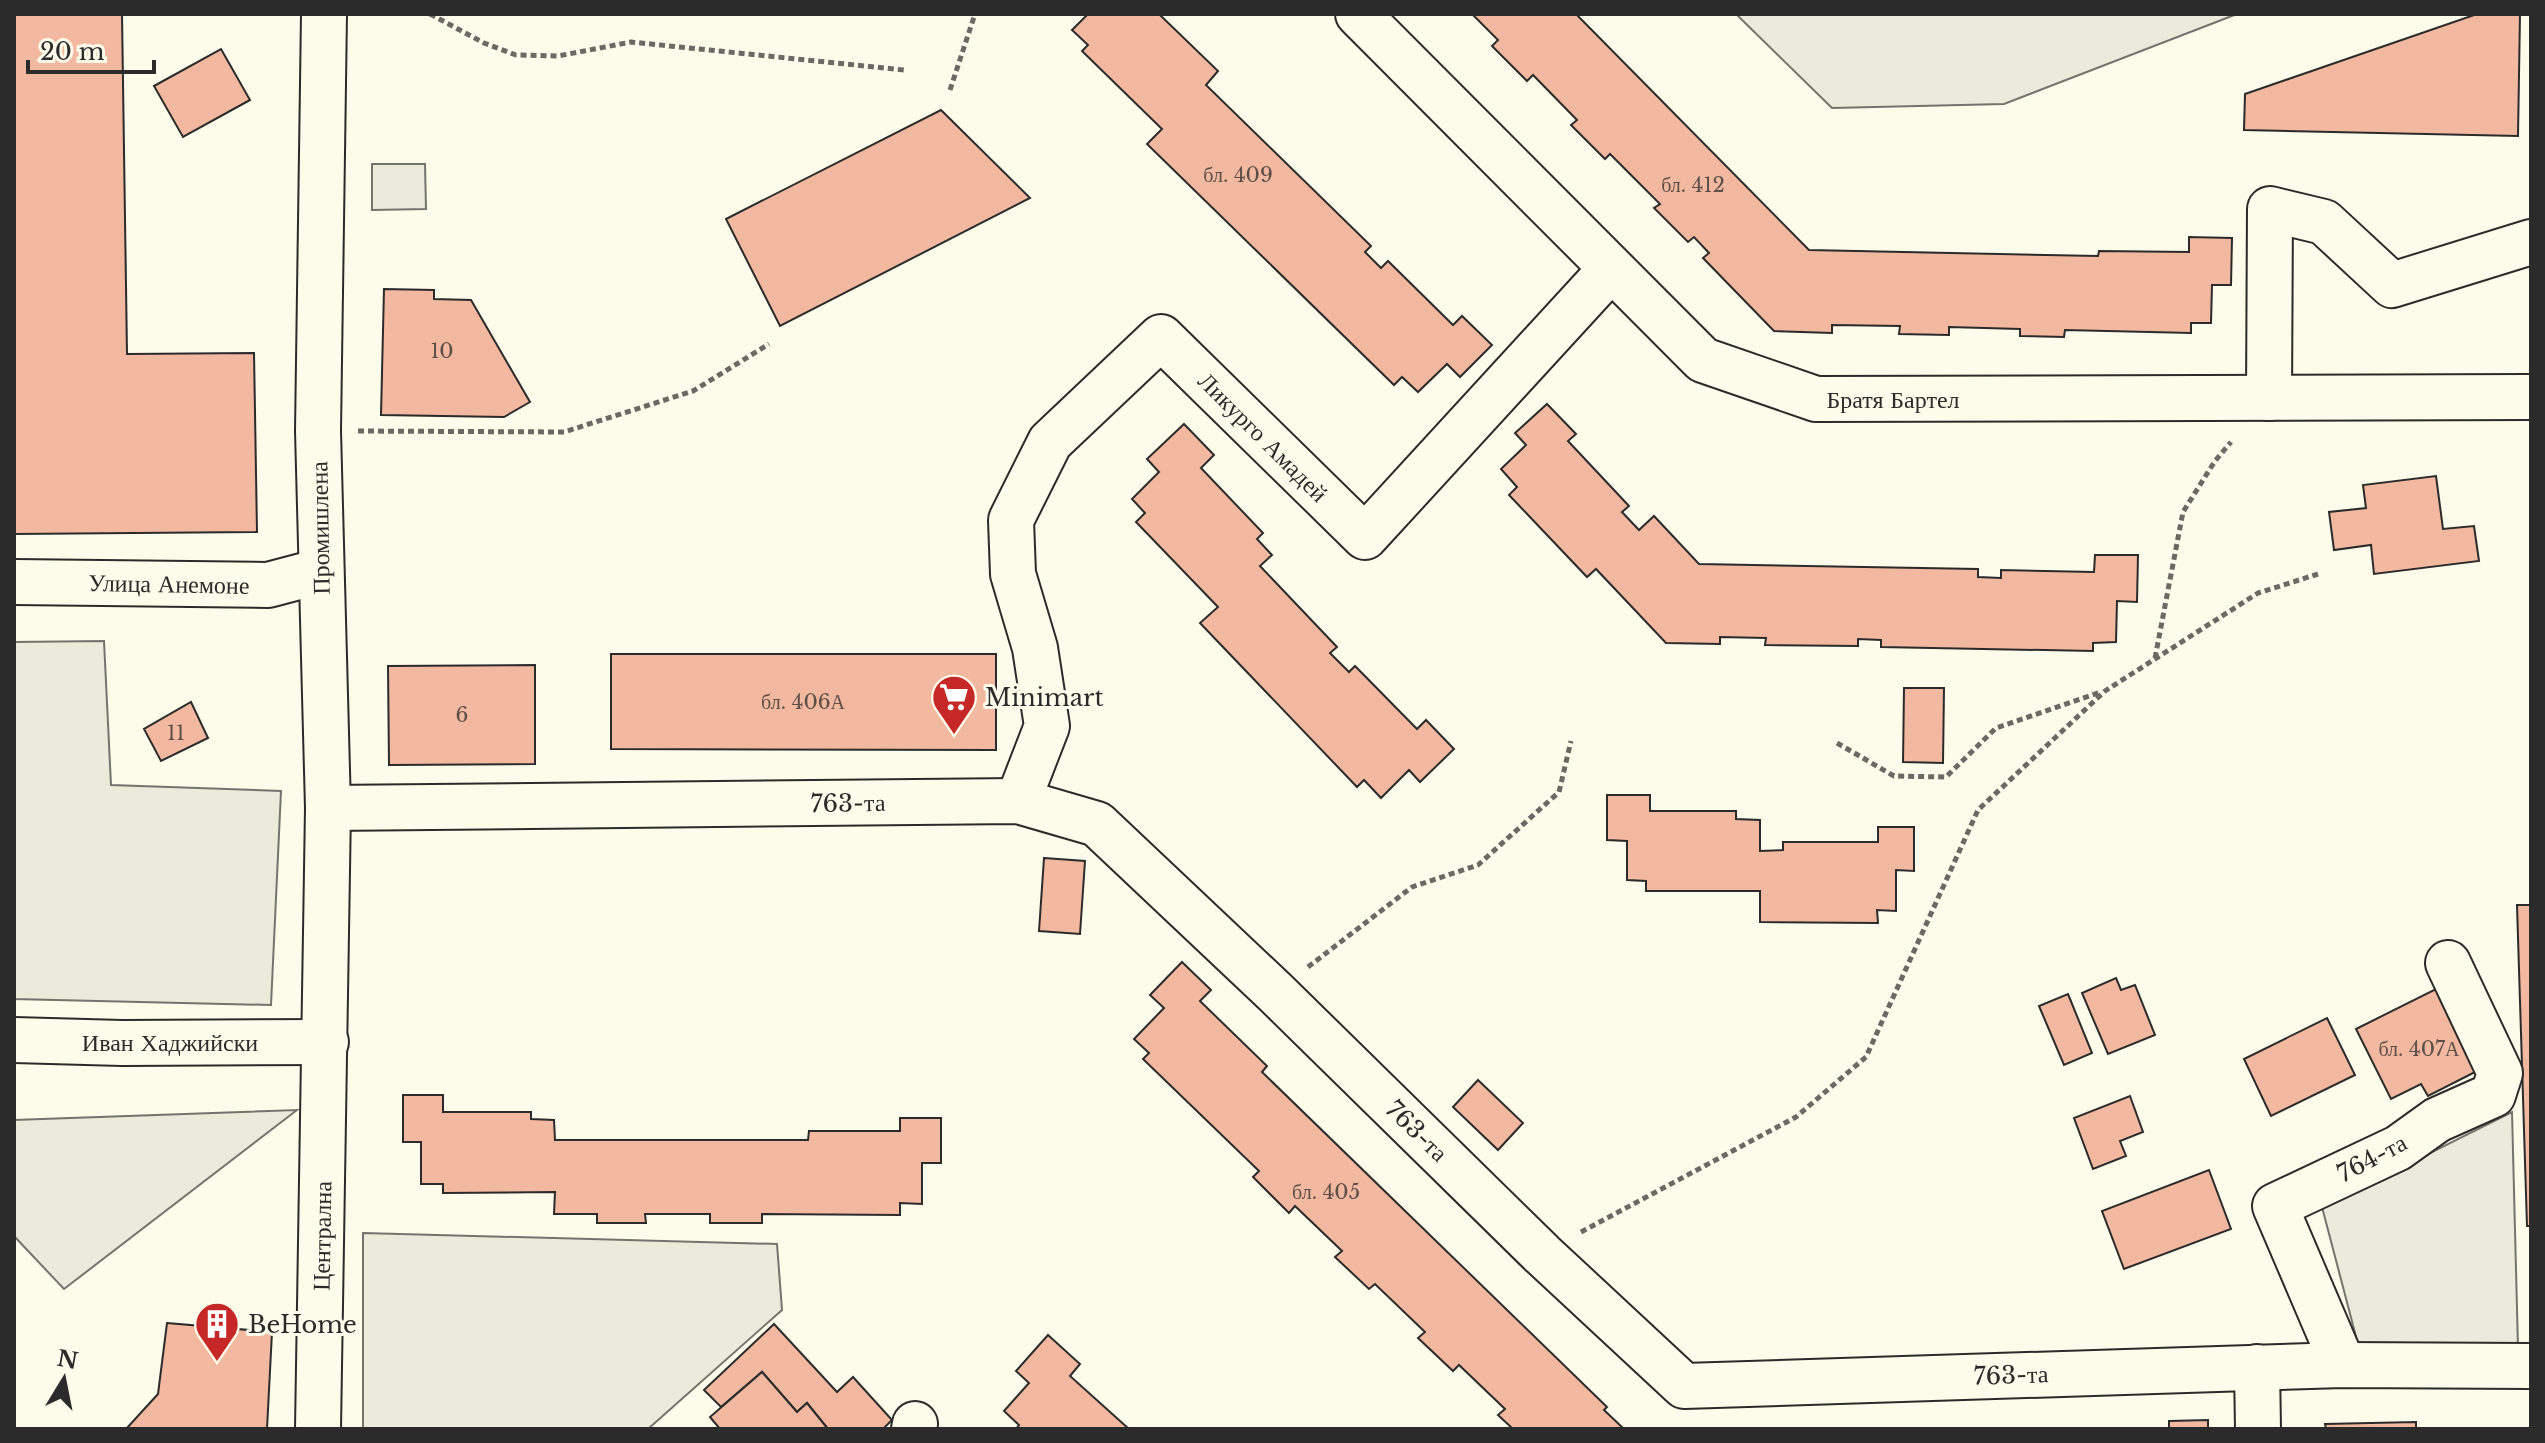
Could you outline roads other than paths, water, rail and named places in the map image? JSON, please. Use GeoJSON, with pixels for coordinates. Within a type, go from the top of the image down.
{"type":"FeatureCollection","features":[{"type":"Feature","properties":{"kind":"street","name":"Промишлена"},"geometry":{"type":"LineString","coordinates":[[324,14],[318,431],[328,808],[326,1042]]}},
{"type":"Feature","properties":{"kind":"street","name":"Братя Бартел"},"geometry":{"type":"LineString","coordinates":[[1358,14],[1703,360],[1816,399],[2531,397]]}},
{"type":"Feature","properties":{"kind":"street"},"geometry":{"type":"LineString","coordinates":[[2269,398],[2270,209],[2324,222],[2392,285],[2531,242]]}},
{"type":"Feature","properties":{"kind":"street","name":"Ликурго Амадей"},"geometry":{"type":"LineString","coordinates":[[1018,801],[1047,726],[1035,648],[1013,574],[1011,520],[1050,442],[1161,337],[1365,537],[1610,270]]}},
{"type":"Feature","properties":{"kind":"street","name":"Улица Анемоне"},"geometry":{"type":"LineString","coordinates":[[14,582],[268,585],[321,571]]}},
{"type":"Feature","properties":{"kind":"street","name":"763-та"},"geometry":{"type":"LineString","coordinates":[[328,808],[1018,801],[1097,824],[1275,992],[1542,1254],[1684,1386],[2257,1367],[2531,1366]]}},
{"type":"Feature","properties":{"kind":"street","name":"764-та"},"geometry":{"type":"LineString","coordinates":[[2343,1365],[2275,1206],[2398,1148],[2437,1120],[2493,1095],[2500,1073],[2448,963]]}},
{"type":"Feature","properties":{"kind":"street","name":"Иван Хаджийски"},"geometry":{"type":"LineString","coordinates":[[14,1040],[326,1042]]}},
{"type":"Feature","properties":{"kind":"street","name":"Централна"},"geometry":{"type":"LineString","coordinates":[[318,1429],[326,1042]]}},
{"type":"Feature","properties":{"kind":"street"},"geometry":{"type":"LineString","coordinates":[[2257,1367],[2258,1429]]}},
{"type":"Feature","properties":{"kind":"place","name":"Minimart"},"geometry":{"type":"Point","coordinates":[954,736]}},
{"type":"Feature","properties":{"kind":"place","name":"BeHome"},"geometry":{"type":"Point","coordinates":[217,1363]}}]}
